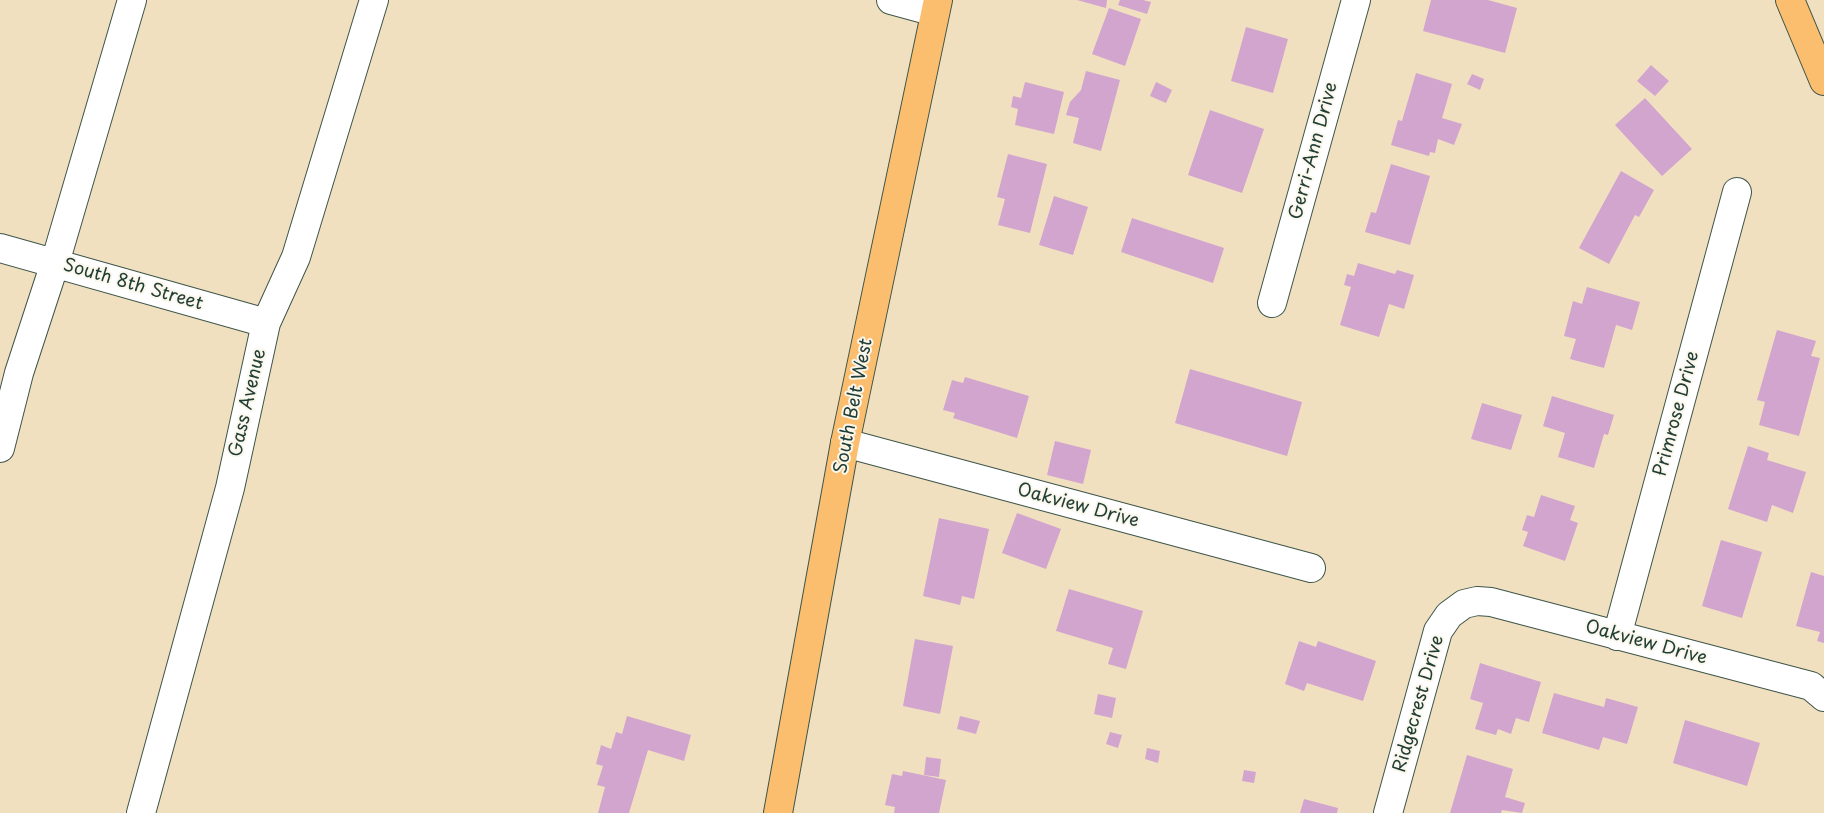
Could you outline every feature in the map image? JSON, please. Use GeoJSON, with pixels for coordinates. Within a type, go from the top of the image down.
{"type":"FeatureCollection","features":[{"type":"Feature","properties":{"kind":"main road"},"geometry":{"type":"LineString","coordinates":[[1790,0],[1824,81]]}},
{"type":"Feature","properties":{"kind":"main road","name":"South Belt West"},"geometry":{"type":"LineString","coordinates":[[778,813],[845,443],[937,6]]}},
{"type":"Feature","properties":{"kind":"street"},"geometry":{"type":"LineString","coordinates":[[0,448],[19,373],[55,263],[132,0]]}},
{"type":"Feature","properties":{"kind":"street","name":"Gass Avenue"},"geometry":{"type":"LineString","coordinates":[[141,813],[230,488],[266,323],[296,257],[374,0]]}},
{"type":"Feature","properties":{"kind":"street"},"geometry":{"type":"LineString","coordinates":[[891,0],[937,6]]}},
{"type":"Feature","properties":{"kind":"street","name":"Gerri-Ann Drive"},"geometry":{"type":"LineString","coordinates":[[1272,302],[1356,0]]}},
{"type":"Feature","properties":{"kind":"street","name":"Primrose Drive"},"geometry":{"type":"LineString","coordinates":[[1617,636],[1737,192]]}},
{"type":"Feature","properties":{"kind":"street","name":"South 8th Street"},"geometry":{"type":"LineString","coordinates":[[0,248],[266,323]]}},
{"type":"Feature","properties":{"kind":"street","name":"Oakview Drive"},"geometry":{"type":"LineString","coordinates":[[845,443],[1311,568]]}},
{"type":"Feature","properties":{"kind":"street","name":"Oakview Drive"},"geometry":{"type":"LineString","coordinates":[[1464,604],[1477,601],[1491,602],[1811,686],[1824,697]]}},
{"type":"Feature","properties":{"kind":"street","name":"Ridgecrest Drive"},"geometry":{"type":"LineString","coordinates":[[1388,813],[1438,631],[1449,615],[1464,604]]}},
{"type":"Feature","properties":{"kind":"building"},"geometry":{"type":"Polygon","coordinates":[[[1077,0],[1107,0],[1106,8],[1077,0]]]}},
{"type":"Feature","properties":{"kind":"building"},"geometry":{"type":"Polygon","coordinates":[[[1120,0],[1151,2],[1147,14],[1118,5],[1120,0]]]}},
{"type":"Feature","properties":{"kind":"building"},"geometry":{"type":"Polygon","coordinates":[[[1431,0],[1488,0],[1517,8],[1505,53],[1423,31],[1431,0]]]}},
{"type":"Feature","properties":{"kind":"building"},"geometry":{"type":"Polygon","coordinates":[[[1109,8],[1141,19],[1125,66],[1092,54],[1109,8]]]}},
{"type":"Feature","properties":{"kind":"building"},"geometry":{"type":"Polygon","coordinates":[[[1246,27],[1288,39],[1273,93],[1231,81],[1246,27]]]}},
{"type":"Feature","properties":{"kind":"building"},"geometry":{"type":"Polygon","coordinates":[[[1651,65],[1669,81],[1655,96],[1637,81],[1651,65]]]}},
{"type":"Feature","properties":{"kind":"building"},"geometry":{"type":"Polygon","coordinates":[[[1086,71],[1120,80],[1101,151],[1073,143],[1079,118],[1066,115],[1070,102],[1081,90],[1086,71]]]}},
{"type":"Feature","properties":{"kind":"building"},"geometry":{"type":"Polygon","coordinates":[[[1416,73],[1452,84],[1442,118],[1462,124],[1454,145],[1438,139],[1435,153],[1430,152],[1429,156],[1391,145],[1398,120],[1402,121],[1416,73]]]}},
{"type":"Feature","properties":{"kind":"building"},"geometry":{"type":"Polygon","coordinates":[[[1472,74],[1484,79],[1480,90],[1467,84],[1472,74]]]}},
{"type":"Feature","properties":{"kind":"building"},"geometry":{"type":"Polygon","coordinates":[[[1025,82],[1064,92],[1054,134],[1015,125],[1018,109],[1011,107],[1013,96],[1021,98],[1025,82]]]}},
{"type":"Feature","properties":{"kind":"building"},"geometry":{"type":"Polygon","coordinates":[[[1156,82],[1172,90],[1166,103],[1150,96],[1156,82]]]}},
{"type":"Feature","properties":{"kind":"building"},"geometry":{"type":"Polygon","coordinates":[[[1645,98],[1692,149],[1662,176],[1615,125],[1645,98]]]}},
{"type":"Feature","properties":{"kind":"building"},"geometry":{"type":"Polygon","coordinates":[[[1210,110],[1264,129],[1242,193],[1188,175],[1210,110]]]}},
{"type":"Feature","properties":{"kind":"building"},"geometry":{"type":"Polygon","coordinates":[[[1008,154],[1047,164],[1030,233],[998,225],[1005,199],[997,197],[1008,154]]]}},
{"type":"Feature","properties":{"kind":"building"},"geometry":{"type":"Polygon","coordinates":[[[1391,164],[1430,176],[1410,245],[1365,232],[1371,212],[1376,213],[1391,164]]]}},
{"type":"Feature","properties":{"kind":"building"},"geometry":{"type":"Polygon","coordinates":[[[1621,171],[1654,190],[1639,217],[1635,215],[1609,264],[1579,248],[1621,171]]]}},
{"type":"Feature","properties":{"kind":"building"},"geometry":{"type":"Polygon","coordinates":[[[1054,196],[1088,207],[1073,255],[1039,245],[1054,196]]]}},
{"type":"Feature","properties":{"kind":"building"},"geometry":{"type":"Polygon","coordinates":[[[1132,218],[1224,248],[1213,283],[1121,252],[1132,218]]]}},
{"type":"Feature","properties":{"kind":"building"},"geometry":{"type":"Polygon","coordinates":[[[1358,263],[1395,274],[1397,270],[1414,275],[1404,309],[1389,304],[1379,337],[1340,325],[1351,287],[1344,285],[1347,274],[1354,276],[1358,263]]]}},
{"type":"Feature","properties":{"kind":"building"},"geometry":{"type":"Polygon","coordinates":[[[1587,287],[1640,302],[1632,330],[1616,325],[1604,368],[1570,359],[1576,339],[1564,336],[1573,301],[1582,304],[1587,287]]]}},
{"type":"Feature","properties":{"kind":"building"},"geometry":{"type":"Polygon","coordinates":[[[1777,330],[1816,341],[1811,356],[1820,358],[1799,436],[1759,425],[1765,402],[1757,400],[1777,330]]]}},
{"type":"Feature","properties":{"kind":"building"},"geometry":{"type":"Polygon","coordinates":[[[1190,369],[1302,402],[1287,456],[1175,423],[1190,369]]]}},
{"type":"Feature","properties":{"kind":"building"},"geometry":{"type":"Polygon","coordinates":[[[965,377],[1029,396],[1017,438],[953,418],[955,413],[943,410],[952,380],[963,383],[965,377]]]}},
{"type":"Feature","properties":{"kind":"building"},"geometry":{"type":"Polygon","coordinates":[[[1552,396],[1614,415],[1608,435],[1604,434],[1594,468],[1558,457],[1565,433],[1543,426],[1552,396]]]}},
{"type":"Feature","properties":{"kind":"building"},"geometry":{"type":"Polygon","coordinates":[[[1482,403],[1522,415],[1511,450],[1471,439],[1482,403]]]}},
{"type":"Feature","properties":{"kind":"building"},"geometry":{"type":"Polygon","coordinates":[[[1055,441],[1091,450],[1083,484],[1047,475],[1055,441]]]}},
{"type":"Feature","properties":{"kind":"building"},"geometry":{"type":"Polygon","coordinates":[[[1748,446],[1769,453],[1767,460],[1806,472],[1793,513],[1772,505],[1767,522],[1728,509],[1748,446]]]}},
{"type":"Feature","properties":{"kind":"building"},"geometry":{"type":"Polygon","coordinates":[[[1541,495],[1575,506],[1570,520],[1578,523],[1565,561],[1523,546],[1528,532],[1522,530],[1527,515],[1534,517],[1541,495]]]}},
{"type":"Feature","properties":{"kind":"building"},"geometry":{"type":"Polygon","coordinates":[[[1017,513],[1061,529],[1046,569],[1002,553],[1017,513]]]}},
{"type":"Feature","properties":{"kind":"building"},"geometry":{"type":"Polygon","coordinates":[[[939,518],[989,529],[974,599],[962,596],[960,605],[923,596],[939,518]]]}},
{"type":"Feature","properties":{"kind":"building"},"geometry":{"type":"Polygon","coordinates":[[[1721,540],[1762,552],[1742,618],[1702,606],[1721,540]]]}},
{"type":"Feature","properties":{"kind":"building"},"geometry":{"type":"Polygon","coordinates":[[[1811,572],[1824,576],[1824,643],[1817,641],[1820,632],[1796,626],[1811,572]]]}},
{"type":"Feature","properties":{"kind":"building"},"geometry":{"type":"Polygon","coordinates":[[[1069,589],[1143,611],[1126,669],[1108,664],[1113,648],[1056,631],[1069,589]]]}},
{"type":"Feature","properties":{"kind":"building"},"geometry":{"type":"Polygon","coordinates":[[[915,639],[953,646],[940,714],[903,706],[915,639]]]}},
{"type":"Feature","properties":{"kind":"building"},"geometry":{"type":"Polygon","coordinates":[[[1299,641],[1316,647],[1318,641],[1376,661],[1363,701],[1307,683],[1304,691],[1285,684],[1299,641]]]}},
{"type":"Feature","properties":{"kind":"building"},"geometry":{"type":"Polygon","coordinates":[[[1480,663],[1541,682],[1529,722],[1516,718],[1511,734],[1498,729],[1496,735],[1475,729],[1483,703],[1470,699],[1480,663]]]}},
{"type":"Feature","properties":{"kind":"building"},"geometry":{"type":"Polygon","coordinates":[[[1554,693],[1604,707],[1606,698],[1638,707],[1627,744],[1603,737],[1599,750],[1542,733],[1554,693]]]}},
{"type":"Feature","properties":{"kind":"building"},"geometry":{"type":"Polygon","coordinates":[[[1098,694],[1116,698],[1112,718],[1094,714],[1098,694]]]}},
{"type":"Feature","properties":{"kind":"building"},"geometry":{"type":"Polygon","coordinates":[[[627,716],[691,735],[684,761],[648,750],[629,813],[598,813],[605,787],[597,785],[603,766],[596,764],[601,745],[611,749],[616,732],[622,734],[627,716]]]}},
{"type":"Feature","properties":{"kind":"building"},"geometry":{"type":"Polygon","coordinates":[[[960,716],[980,721],[976,734],[957,729],[960,716]]]}},
{"type":"Feature","properties":{"kind":"building"},"geometry":{"type":"Polygon","coordinates":[[[1685,720],[1760,743],[1747,786],[1673,763],[1685,720]]]}},
{"type":"Feature","properties":{"kind":"building"},"geometry":{"type":"Polygon","coordinates":[[[1110,732],[1122,735],[1118,748],[1106,744],[1110,732]]]}},
{"type":"Feature","properties":{"kind":"building"},"geometry":{"type":"Polygon","coordinates":[[[1147,748],[1160,751],[1158,763],[1145,759],[1147,748]]]}},
{"type":"Feature","properties":{"kind":"building"},"geometry":{"type":"Polygon","coordinates":[[[1467,755],[1513,769],[1505,797],[1525,803],[1522,813],[1502,810],[1501,813],[1450,813],[1467,755]]]}},
{"type":"Feature","properties":{"kind":"building"},"geometry":{"type":"Polygon","coordinates":[[[926,757],[941,759],[939,777],[924,775],[926,757]]]}},
{"type":"Feature","properties":{"kind":"building"},"geometry":{"type":"Polygon","coordinates":[[[1244,770],[1256,772],[1254,783],[1242,781],[1244,770]]]}},
{"type":"Feature","properties":{"kind":"building"},"geometry":{"type":"Polygon","coordinates":[[[903,771],[946,780],[939,813],[894,813],[895,807],[885,805],[892,774],[902,776],[903,771]]]}},
{"type":"Feature","properties":{"kind":"building"},"geometry":{"type":"Polygon","coordinates":[[[1304,799],[1338,808],[1337,813],[1300,813],[1304,799]]]}}]}
